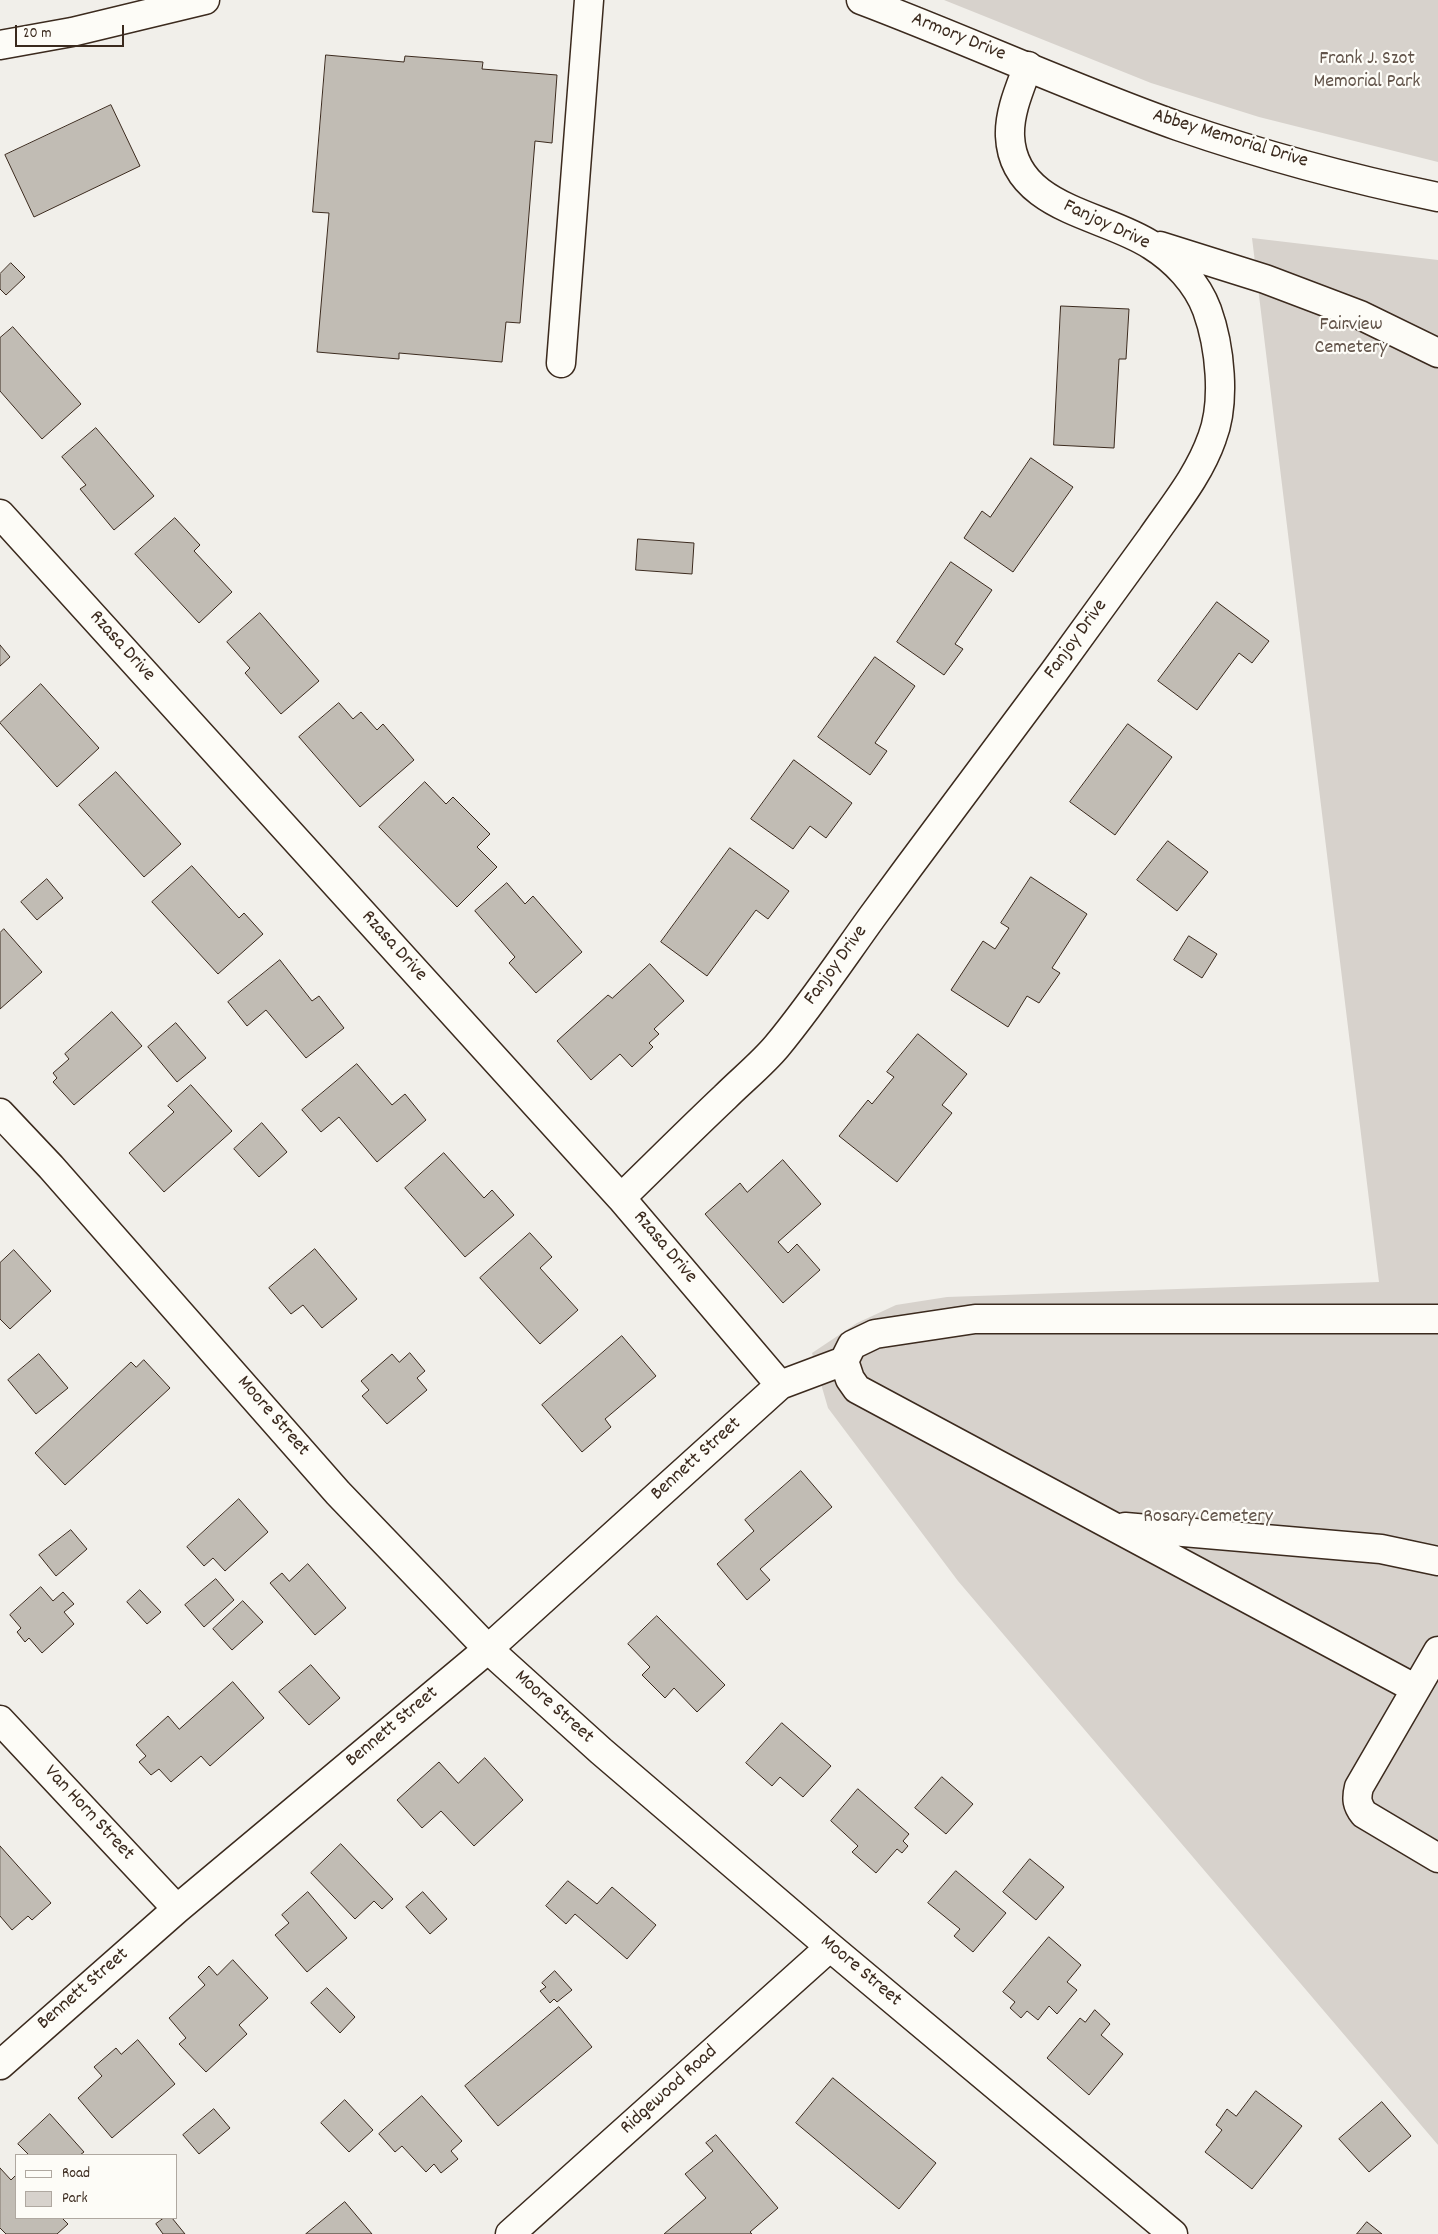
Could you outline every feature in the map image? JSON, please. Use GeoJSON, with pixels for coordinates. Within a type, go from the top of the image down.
{"type":"FeatureCollection","features":[{"type":"Feature","properties":{"kind":"street"},"geometry":{"type":"LineString","coordinates":[[0,45],[72,32],[159,5],[204,0]]}},
{"type":"Feature","properties":{"kind":"street"},"geometry":{"type":"LineString","coordinates":[[561,363],[589,0]]}},
{"type":"Feature","properties":{"kind":"street","name":"Armory Drive"},"geometry":{"type":"LineString","coordinates":[[860,0],[1028,66]]}},
{"type":"Feature","properties":{"kind":"street","name":"Abbey Memorial Drive"},"geometry":{"type":"LineString","coordinates":[[1028,66],[1178,126],[1343,174],[1438,197]]}},
{"type":"Feature","properties":{"kind":"street","name":"Fanjoy Drive"},"geometry":{"type":"LineString","coordinates":[[621,1198],[775,1048],[1101,608],[1193,479],[1212,440],[1218,420],[1220,383],[1213,332],[1208,312],[1200,293],[1186,274],[1160,252],[1140,239],[1063,206],[1038,191],[1024,177],[1015,157],[1010,136],[1012,113],[1028,66]]}},
{"type":"Feature","properties":{"kind":"street"},"geometry":{"type":"LineString","coordinates":[[1140,239],[1265,279],[1360,315],[1438,353]]}},
{"type":"Feature","properties":{"kind":"street","name":"Rzasa Drive"},"geometry":{"type":"LineString","coordinates":[[0,514],[621,1198],[780,1385]]}},
{"type":"Feature","properties":{"kind":"street","name":"Moore Street"},"geometry":{"type":"LineString","coordinates":[[0,1113],[51,1167],[338,1493],[488,1649],[600,1751],[830,1947],[1173,2234]]}},
{"type":"Feature","properties":{"kind":"street"},"geometry":{"type":"LineString","coordinates":[[780,1385],[844,1361],[852,1345],[875,1334],[974,1319],[1438,1319]]}},
{"type":"Feature","properties":{"kind":"street"},"geometry":{"type":"LineString","coordinates":[[844,1361],[850,1380],[858,1389],[1416,1689]]}},
{"type":"Feature","properties":{"kind":"street","name":"Bennett Street"},"geometry":{"type":"LineString","coordinates":[[0,2065],[177,1909],[488,1649],[780,1385]]}},
{"type":"Feature","properties":{"kind":"street"},"geometry":{"type":"LineString","coordinates":[[1114,1526],[1381,1549],[1438,1561]]}},
{"type":"Feature","properties":{"kind":"street"},"geometry":{"type":"LineString","coordinates":[[1438,1651],[1359,1787],[1356,1797],[1364,1814],[1438,1858]]}},
{"type":"Feature","properties":{"kind":"street","name":"Van Horn Street"},"geometry":{"type":"LineString","coordinates":[[0,1720],[177,1909]]}},
{"type":"Feature","properties":{"kind":"street","name":"Ridgewood Road"},"geometry":{"type":"LineString","coordinates":[[510,2234],[830,1947]]}},
{"type":"Feature","properties":{"kind":"green space","name":"Frank J. Szot Memorial Park"},"geometry":{"type":"Polygon","coordinates":[[[944,0],[1438,0],[1438,162],[1259,117],[1151,83],[944,0]]]}},
{"type":"Feature","properties":{"kind":"green space","name":"Rosary Cemetery"},"geometry":{"type":"Polygon","coordinates":[[[1252,238],[1438,260],[1438,2145],[958,1581],[828,1408],[812,1353],[857,1323],[896,1305],[947,1297],[1379,1282],[1252,238]]]}},
{"type":"Feature","properties":{"kind":"building"},"geometry":{"type":"Polygon","coordinates":[[[326,55],[404,62],[405,56],[483,62],[482,69],[557,75],[552,143],[535,141],[520,323],[506,322],[502,362],[399,353],[399,359],[317,352],[329,213],[313,212],[326,55]]]}},
{"type":"Feature","properties":{"kind":"building"},"geometry":{"type":"Polygon","coordinates":[[[111,105],[140,166],[34,217],[5,155],[111,105]]]}},
{"type":"Feature","properties":{"kind":"building"},"geometry":{"type":"Polygon","coordinates":[[[11,263],[25,277],[6,295],[0,289],[0,274],[11,263]]]}},
{"type":"Feature","properties":{"kind":"building"},"geometry":{"type":"Polygon","coordinates":[[[1061,306],[1129,309],[1126,359],[1119,359],[1114,448],[1054,445],[1061,306]]]}},
{"type":"Feature","properties":{"kind":"building"},"geometry":{"type":"Polygon","coordinates":[[[13,327],[81,404],[42,439],[0,391],[0,338],[13,327]]]}},
{"type":"Feature","properties":{"kind":"building"},"geometry":{"type":"Polygon","coordinates":[[[96,428],[154,496],[114,530],[80,489],[86,485],[62,457],[96,428]]]}},
{"type":"Feature","properties":{"kind":"building"},"geometry":{"type":"Polygon","coordinates":[[[1031,458],[1073,487],[1013,572],[964,538],[982,511],[990,517],[1031,458]]]}},
{"type":"Feature","properties":{"kind":"building"},"geometry":{"type":"Polygon","coordinates":[[[175,518],[200,545],[194,551],[232,592],[199,623],[135,554],[175,518]]]}},
{"type":"Feature","properties":{"kind":"building"},"geometry":{"type":"Polygon","coordinates":[[[638,539],[694,543],[692,574],[636,570],[638,539]]]}},
{"type":"Feature","properties":{"kind":"building"},"geometry":{"type":"Polygon","coordinates":[[[951,562],[992,590],[955,644],[963,649],[944,675],[897,642],[951,562]]]}},
{"type":"Feature","properties":{"kind":"building"},"geometry":{"type":"Polygon","coordinates":[[[1217,602],[1269,641],[1252,663],[1239,653],[1197,710],[1158,681],[1217,602]]]}},
{"type":"Feature","properties":{"kind":"building"},"geometry":{"type":"Polygon","coordinates":[[[260,613],[319,681],[281,714],[245,673],[250,668],[227,642],[260,613]]]}},
{"type":"Feature","properties":{"kind":"building"},"geometry":{"type":"Polygon","coordinates":[[[0,645],[10,657],[0,666],[0,645]]]}},
{"type":"Feature","properties":{"kind":"building"},"geometry":{"type":"Polygon","coordinates":[[[875,657],[915,686],[875,743],[887,751],[870,775],[818,737],[875,657]]]}},
{"type":"Feature","properties":{"kind":"building"},"geometry":{"type":"Polygon","coordinates":[[[41,684],[99,748],[57,787],[0,723],[41,684]]]}},
{"type":"Feature","properties":{"kind":"building"},"geometry":{"type":"Polygon","coordinates":[[[339,703],[353,719],[361,712],[377,730],[383,724],[414,760],[360,807],[299,737],[339,703]]]}},
{"type":"Feature","properties":{"kind":"building"},"geometry":{"type":"Polygon","coordinates":[[[1128,724],[1172,757],[1115,835],[1070,802],[1128,724]]]}},
{"type":"Feature","properties":{"kind":"building"},"geometry":{"type":"Polygon","coordinates":[[[794,760],[852,803],[826,838],[810,826],[793,849],[751,819],[794,760]]]}},
{"type":"Feature","properties":{"kind":"building"},"geometry":{"type":"Polygon","coordinates":[[[116,772],[181,844],[144,877],[79,805],[116,772]]]}},
{"type":"Feature","properties":{"kind":"building"},"geometry":{"type":"Polygon","coordinates":[[[425,782],[446,804],[453,797],[490,834],[477,847],[497,867],[457,907],[379,827],[425,782]]]}},
{"type":"Feature","properties":{"kind":"building"},"geometry":{"type":"Polygon","coordinates":[[[1168,841],[1208,872],[1177,911],[1137,880],[1168,841]]]}},
{"type":"Feature","properties":{"kind":"building"},"geometry":{"type":"Polygon","coordinates":[[[730,848],[789,891],[768,919],[756,910],[707,976],[661,942],[730,848]]]}},
{"type":"Feature","properties":{"kind":"building"},"geometry":{"type":"Polygon","coordinates":[[[192,866],[239,918],[244,913],[263,934],[218,974],[152,902],[192,866]]]}},
{"type":"Feature","properties":{"kind":"building"},"geometry":{"type":"Polygon","coordinates":[[[1031,877],[1087,914],[1052,968],[1060,973],[1039,1003],[1027,996],[1008,1027],[951,990],[983,941],[995,949],[1009,928],[1001,923],[1031,877]]]}},
{"type":"Feature","properties":{"kind":"building"},"geometry":{"type":"Polygon","coordinates":[[[47,879],[63,898],[37,920],[21,902],[47,879]]]}},
{"type":"Feature","properties":{"kind":"building"},"geometry":{"type":"Polygon","coordinates":[[[507,883],[525,904],[533,896],[582,952],[536,993],[509,963],[515,957],[475,911],[507,883]]]}},
{"type":"Feature","properties":{"kind":"building"},"geometry":{"type":"Polygon","coordinates":[[[4,929],[42,972],[0,1009],[0,933],[4,929]]]}},
{"type":"Feature","properties":{"kind":"building"},"geometry":{"type":"Polygon","coordinates":[[[1189,936],[1217,954],[1202,978],[1174,960],[1189,936]]]}},
{"type":"Feature","properties":{"kind":"building"},"geometry":{"type":"Polygon","coordinates":[[[280,960],[312,1001],[319,996],[344,1028],[306,1058],[266,1010],[247,1026],[228,1002],[280,960]]]}},
{"type":"Feature","properties":{"kind":"building"},"geometry":{"type":"Polygon","coordinates":[[[650,964],[684,1001],[654,1029],[659,1034],[649,1043],[653,1047],[632,1067],[620,1054],[591,1080],[557,1041],[608,995],[612,998],[650,964]]]}},
{"type":"Feature","properties":{"kind":"building"},"geometry":{"type":"Polygon","coordinates":[[[112,1012],[142,1046],[74,1105],[53,1082],[57,1078],[53,1073],[69,1059],[65,1054],[112,1012]]]}},
{"type":"Feature","properties":{"kind":"building"},"geometry":{"type":"Polygon","coordinates":[[[176,1023],[206,1058],[177,1082],[148,1047],[176,1023]]]}},
{"type":"Feature","properties":{"kind":"building"},"geometry":{"type":"Polygon","coordinates":[[[918,1034],[967,1074],[942,1105],[952,1113],[897,1182],[839,1136],[868,1100],[872,1104],[894,1077],[887,1072],[918,1034]]]}},
{"type":"Feature","properties":{"kind":"building"},"geometry":{"type":"Polygon","coordinates":[[[357,1064],[392,1105],[405,1094],[426,1120],[377,1162],[339,1117],[321,1132],[302,1110],[357,1064]]]}},
{"type":"Feature","properties":{"kind":"building"},"geometry":{"type":"Polygon","coordinates":[[[191,1085],[232,1131],[164,1192],[129,1153],[174,1112],[168,1106],[191,1085]]]}},
{"type":"Feature","properties":{"kind":"building"},"geometry":{"type":"Polygon","coordinates":[[[262,1123],[287,1152],[259,1177],[234,1149],[262,1123]]]}},
{"type":"Feature","properties":{"kind":"building"},"geometry":{"type":"Polygon","coordinates":[[[444,1153],[484,1198],[492,1190],[514,1215],[465,1257],[405,1188],[444,1153]]]}},
{"type":"Feature","properties":{"kind":"building"},"geometry":{"type":"Polygon","coordinates":[[[783,1160],[821,1204],[778,1242],[788,1253],[797,1244],[820,1270],[783,1303],[705,1214],[740,1183],[747,1192],[783,1160]]]}},
{"type":"Feature","properties":{"kind":"building"},"geometry":{"type":"Polygon","coordinates":[[[530,1233],[552,1257],[540,1268],[578,1310],[540,1344],[480,1278],[530,1233]]]}},
{"type":"Feature","properties":{"kind":"building"},"geometry":{"type":"Polygon","coordinates":[[[315,1249],[357,1299],[322,1328],[303,1305],[291,1314],[269,1288],[315,1249]]]}},
{"type":"Feature","properties":{"kind":"building"},"geometry":{"type":"Polygon","coordinates":[[[14,1250],[51,1291],[10,1329],[0,1319],[0,1263],[14,1250]]]}},
{"type":"Feature","properties":{"kind":"building"},"geometry":{"type":"Polygon","coordinates":[[[622,1336],[656,1376],[605,1419],[611,1427],[582,1452],[542,1405],[622,1336]]]}},
{"type":"Feature","properties":{"kind":"building"},"geometry":{"type":"Polygon","coordinates":[[[410,1353],[425,1371],[417,1378],[427,1390],[387,1424],[362,1396],[369,1390],[361,1381],[392,1354],[399,1362],[410,1353]]]}},
{"type":"Feature","properties":{"kind":"building"},"geometry":{"type":"Polygon","coordinates":[[[39,1354],[68,1388],[36,1414],[8,1380],[39,1354]]]}},
{"type":"Feature","properties":{"kind":"building"},"geometry":{"type":"Polygon","coordinates":[[[144,1360],[170,1388],[65,1485],[35,1453],[131,1362],[136,1367],[144,1360]]]}},
{"type":"Feature","properties":{"kind":"building"},"geometry":{"type":"Polygon","coordinates":[[[801,1471],[832,1507],[760,1569],[770,1580],[747,1600],[717,1564],[754,1531],[745,1520],[801,1471]]]}},
{"type":"Feature","properties":{"kind":"building"},"geometry":{"type":"Polygon","coordinates":[[[239,1499],[268,1532],[225,1571],[213,1558],[204,1566],[187,1547],[239,1499]]]}},
{"type":"Feature","properties":{"kind":"building"},"geometry":{"type":"Polygon","coordinates":[[[71,1530],[87,1549],[56,1576],[39,1555],[71,1530]]]}},
{"type":"Feature","properties":{"kind":"building"},"geometry":{"type":"Polygon","coordinates":[[[308,1564],[346,1608],[315,1635],[270,1583],[282,1573],[289,1581],[308,1564]]]}},
{"type":"Feature","properties":{"kind":"building"},"geometry":{"type":"Polygon","coordinates":[[[216,1579],[234,1600],[204,1627],[185,1605],[216,1579]]]}},
{"type":"Feature","properties":{"kind":"building"},"geometry":{"type":"Polygon","coordinates":[[[41,1587],[53,1601],[63,1592],[74,1604],[64,1612],[74,1624],[42,1653],[29,1638],[25,1642],[17,1632],[21,1628],[10,1615],[41,1587]]]}},
{"type":"Feature","properties":{"kind":"building"},"geometry":{"type":"Polygon","coordinates":[[[140,1590],[161,1612],[147,1624],[127,1602],[140,1590]]]}},
{"type":"Feature","properties":{"kind":"building"},"geometry":{"type":"Polygon","coordinates":[[[243,1601],[263,1622],[232,1650],[213,1629],[243,1601]]]}},
{"type":"Feature","properties":{"kind":"building"},"geometry":{"type":"Polygon","coordinates":[[[657,1616],[725,1685],[697,1712],[674,1688],[665,1698],[642,1675],[650,1667],[628,1644],[657,1616]]]}},
{"type":"Feature","properties":{"kind":"building"},"geometry":{"type":"Polygon","coordinates":[[[311,1665],[340,1698],[309,1725],[279,1692],[311,1665]]]}},
{"type":"Feature","properties":{"kind":"building"},"geometry":{"type":"Polygon","coordinates":[[[233,1682],[264,1718],[210,1766],[201,1756],[171,1782],[159,1769],[151,1775],[139,1762],[146,1756],[136,1745],[168,1716],[179,1729],[233,1682]]]}},
{"type":"Feature","properties":{"kind":"building"},"geometry":{"type":"Polygon","coordinates":[[[782,1723],[831,1766],[803,1797],[780,1777],[772,1786],[746,1763],[782,1723]]]}},
{"type":"Feature","properties":{"kind":"building"},"geometry":{"type":"Polygon","coordinates":[[[485,1758],[523,1800],[474,1846],[441,1811],[422,1828],[397,1800],[439,1762],[458,1783],[485,1758]]]}},
{"type":"Feature","properties":{"kind":"building"},"geometry":{"type":"Polygon","coordinates":[[[942,1777],[973,1804],[946,1834],[915,1808],[942,1777]]]}},
{"type":"Feature","properties":{"kind":"building"},"geometry":{"type":"Polygon","coordinates":[[[858,1789],[909,1834],[903,1841],[908,1846],[902,1853],[897,1849],[876,1873],[852,1852],[858,1846],[831,1821],[858,1789]]]}},
{"type":"Feature","properties":{"kind":"building"},"geometry":{"type":"Polygon","coordinates":[[[341,1844],[393,1899],[382,1909],[374,1901],[355,1919],[311,1873],[341,1844]]]}},
{"type":"Feature","properties":{"kind":"building"},"geometry":{"type":"Polygon","coordinates":[[[0,1846],[51,1903],[32,1920],[28,1916],[12,1930],[0,1916],[0,1846]]]}},
{"type":"Feature","properties":{"kind":"building"},"geometry":{"type":"Polygon","coordinates":[[[1030,1859],[1064,1887],[1036,1920],[1003,1892],[1030,1859]]]}},
{"type":"Feature","properties":{"kind":"building"},"geometry":{"type":"Polygon","coordinates":[[[956,1871],[1006,1913],[973,1952],[954,1936],[960,1929],[928,1903],[956,1871]]]}},
{"type":"Feature","properties":{"kind":"building"},"geometry":{"type":"Polygon","coordinates":[[[568,1881],[597,1904],[612,1887],[656,1925],[627,1959],[575,1914],[566,1924],[546,1906],[568,1881]]]}},
{"type":"Feature","properties":{"kind":"building"},"geometry":{"type":"Polygon","coordinates":[[[308,1892],[347,1938],[307,1972],[275,1935],[289,1923],[282,1915],[308,1892]]]}},
{"type":"Feature","properties":{"kind":"building"},"geometry":{"type":"Polygon","coordinates":[[[423,1892],[447,1919],[430,1934],[406,1907],[423,1892]]]}},
{"type":"Feature","properties":{"kind":"building"},"geometry":{"type":"Polygon","coordinates":[[[1049,1937],[1081,1965],[1067,1982],[1077,1990],[1057,2014],[1049,2006],[1038,2020],[1027,2011],[1021,2018],[1010,2008],[1015,2002],[1003,1992],[1049,1937]]]}},
{"type":"Feature","properties":{"kind":"building"},"geometry":{"type":"Polygon","coordinates":[[[233,1960],[268,1998],[239,2025],[247,2034],[206,2072],[179,2044],[186,2038],[169,2018],[205,1985],[198,1977],[209,1966],[217,1975],[233,1960]]]}},
{"type":"Feature","properties":{"kind":"building"},"geometry":{"type":"Polygon","coordinates":[[[555,1971],[572,1990],[557,2002],[554,1999],[550,2003],[540,1991],[546,1987],[542,1983],[555,1971]]]}},
{"type":"Feature","properties":{"kind":"building"},"geometry":{"type":"Polygon","coordinates":[[[327,1988],[355,2017],[340,2033],[311,2003],[327,1988]]]}},
{"type":"Feature","properties":{"kind":"building"},"geometry":{"type":"Polygon","coordinates":[[[559,2007],[592,2047],[498,2126],[465,2086],[559,2007]]]}},
{"type":"Feature","properties":{"kind":"building"},"geometry":{"type":"Polygon","coordinates":[[[1095,2010],[1110,2024],[1101,2035],[1123,2054],[1089,2095],[1047,2058],[1080,2018],[1085,2022],[1095,2010]]]}},
{"type":"Feature","properties":{"kind":"building"},"geometry":{"type":"Polygon","coordinates":[[[138,2040],[175,2084],[112,2138],[78,2098],[102,2076],[94,2067],[116,2048],[121,2054],[138,2040]]]}},
{"type":"Feature","properties":{"kind":"building"},"geometry":{"type":"Polygon","coordinates":[[[833,2078],[936,2163],[899,2209],[796,2123],[833,2078]]]}},
{"type":"Feature","properties":{"kind":"building"},"geometry":{"type":"Polygon","coordinates":[[[1256,2091],[1302,2126],[1252,2189],[1205,2152],[1222,2130],[1216,2125],[1227,2109],[1236,2116],[1256,2091]]]}},
{"type":"Feature","properties":{"kind":"building"},"geometry":{"type":"Polygon","coordinates":[[[422,2096],[462,2141],[451,2151],[458,2159],[441,2173],[434,2164],[426,2172],[402,2146],[395,2152],[379,2134],[422,2096]]]}},
{"type":"Feature","properties":{"kind":"building"},"geometry":{"type":"Polygon","coordinates":[[[345,2100],[373,2130],[349,2152],[321,2123],[345,2100]]]}},
{"type":"Feature","properties":{"kind":"building"},"geometry":{"type":"Polygon","coordinates":[[[1382,2102],[1411,2136],[1369,2172],[1339,2139],[1382,2102]]]}},
{"type":"Feature","properties":{"kind":"building"},"geometry":{"type":"Polygon","coordinates":[[[214,2109],[230,2128],[199,2154],[183,2135],[214,2109]]]}},
{"type":"Feature","properties":{"kind":"building"},"geometry":{"type":"Polygon","coordinates":[[[50,2114],[84,2152],[81,2154],[28,2154],[18,2144],[50,2114]]]}},
{"type":"Feature","properties":{"kind":"building"},"geometry":{"type":"Polygon","coordinates":[[[716,2135],[778,2208],[750,2232],[752,2234],[664,2234],[706,2198],[685,2174],[713,2151],[706,2143],[716,2135]]]}},
{"type":"Feature","properties":{"kind":"building"},"geometry":{"type":"Polygon","coordinates":[[[0,2168],[11,2180],[15,2176],[15,2219],[63,2219],[68,2224],[57,2234],[6,2234],[0,2228],[0,2168]]]}},
{"type":"Feature","properties":{"kind":"building"},"geometry":{"type":"Polygon","coordinates":[[[345,2202],[372,2234],[306,2234],[345,2202]]]}},
{"type":"Feature","properties":{"kind":"building"},"geometry":{"type":"Polygon","coordinates":[[[163,2219],[173,2219],[185,2234],[163,2234],[156,2224],[163,2219]]]}},
{"type":"Feature","properties":{"kind":"building"},"geometry":{"type":"Polygon","coordinates":[[[1367,2222],[1382,2234],[1357,2234],[1367,2222]]]}},
{"type":"Feature","properties":{"kind":"park label","name":"Fairview Cemetery"},"geometry":{"type":"Point","coordinates":[1351,338]}}]}
